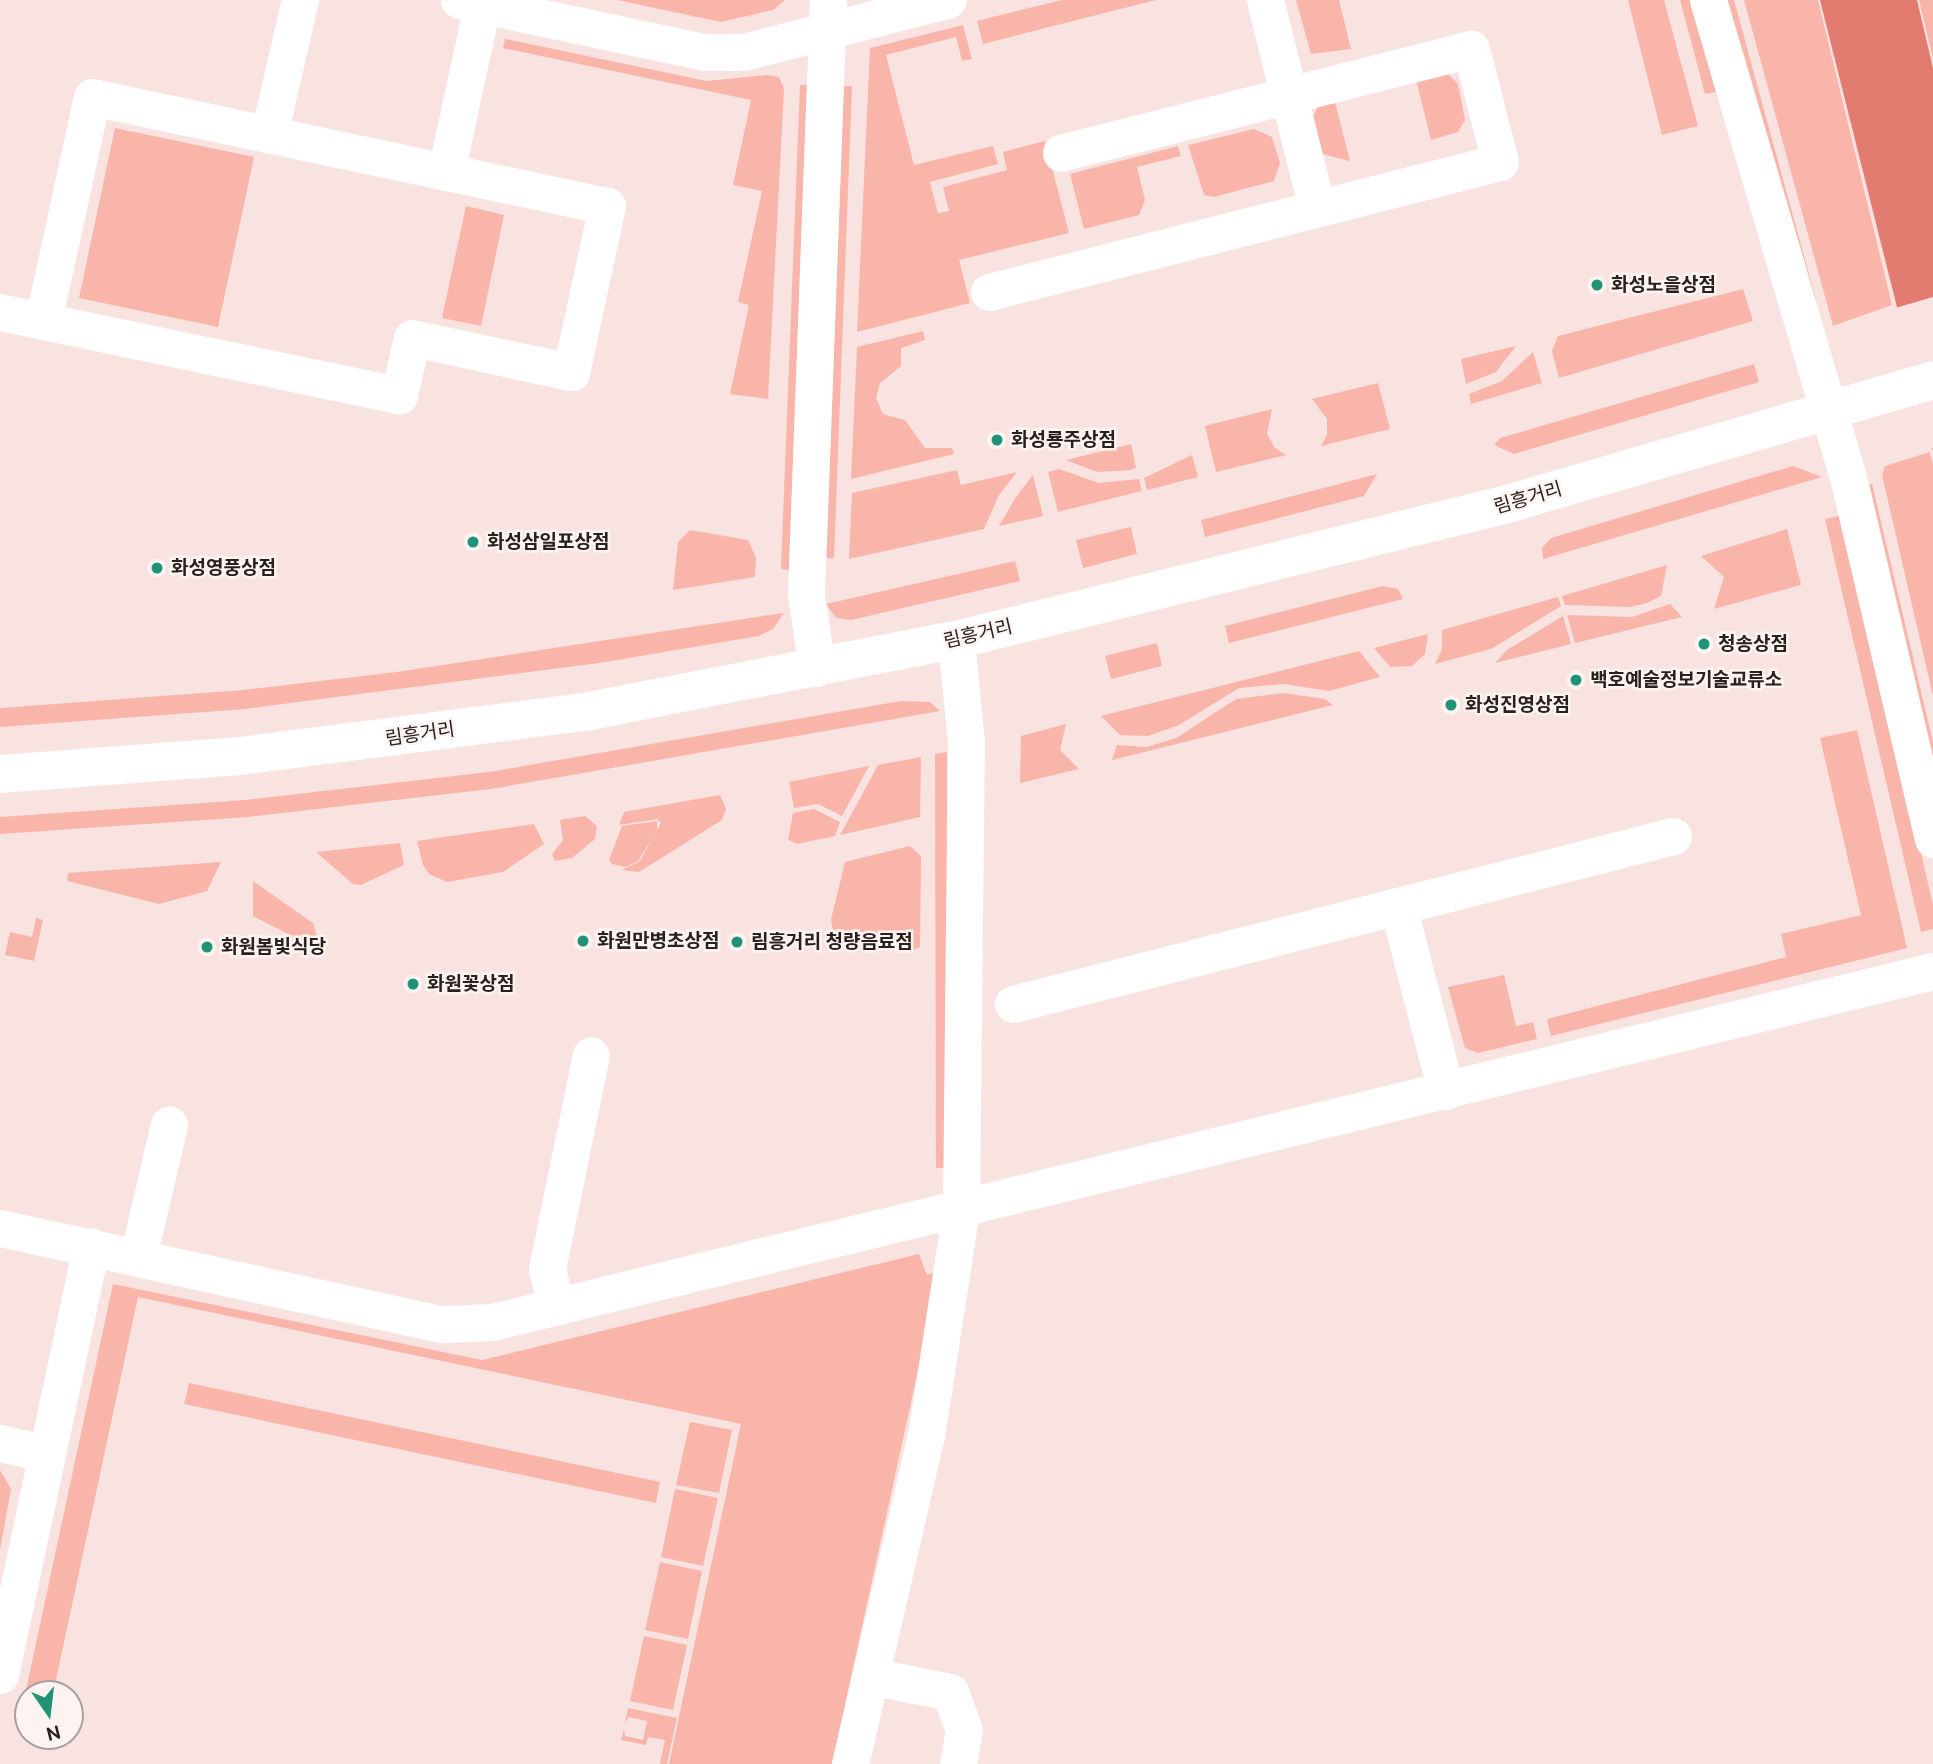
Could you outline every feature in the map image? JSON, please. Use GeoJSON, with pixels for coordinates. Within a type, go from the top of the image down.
{"type":"FeatureCollection","features":[{"type":"Feature","properties":{"kind":"main road","name":"림흥거리"},"geometry":{"type":"LineString","coordinates":[[0,774],[228,757],[395,738],[583,712],[956,640],[1507,504],[1933,380]]}},
{"type":"Feature","properties":{"kind":"street"},"geometry":{"type":"LineString","coordinates":[[269,134],[300,0]]}},
{"type":"Feature","properties":{"kind":"street"},"geometry":{"type":"LineString","coordinates":[[446,172],[471,3],[703,52],[743,52],[828,15],[947,0]]}},
{"type":"Feature","properties":{"kind":"street"},"geometry":{"type":"LineString","coordinates":[[1265,0],[1317,208]]}},
{"type":"Feature","properties":{"kind":"street"},"geometry":{"type":"LineString","coordinates":[[1708,0],[1826,412],[1849,481],[1933,839]]}},
{"type":"Feature","properties":{"kind":"street"},"geometry":{"type":"LineString","coordinates":[[817,668],[806,594],[828,15]]}},
{"type":"Feature","properties":{"kind":"street"},"geometry":{"type":"LineString","coordinates":[[989,292],[1500,162],[1471,49],[1061,153]]}},
{"type":"Feature","properties":{"kind":"street"},"geometry":{"type":"LineString","coordinates":[[0,312],[43,321],[399,395],[412,338],[571,372],[607,206],[92,97],[43,321]]}},
{"type":"Feature","properties":{"kind":"street"},"geometry":{"type":"LineString","coordinates":[[850,1764],[926,1436],[961,1211],[967,742],[956,640]]}},
{"type":"Feature","properties":{"kind":"street"},"geometry":{"type":"LineString","coordinates":[[1013,1004],[1673,836]]}},
{"type":"Feature","properties":{"kind":"street"},"geometry":{"type":"LineString","coordinates":[[1398,906],[1446,1091]]}},
{"type":"Feature","properties":{"kind":"street"},"geometry":{"type":"LineString","coordinates":[[0,1228],[442,1324],[492,1322],[961,1211],[1933,971]]}},
{"type":"Feature","properties":{"kind":"street"},"geometry":{"type":"LineString","coordinates":[[556,1307],[547,1269],[591,1055]]}},
{"type":"Feature","properties":{"kind":"street"},"geometry":{"type":"LineString","coordinates":[[138,1257],[169,1125]]}},
{"type":"Feature","properties":{"kind":"street"},"geometry":{"type":"LineString","coordinates":[[0,1675],[44,1453],[91,1247]]}},
{"type":"Feature","properties":{"kind":"street"},"geometry":{"type":"LineString","coordinates":[[0,1443],[44,1453]]}},
{"type":"Feature","properties":{"kind":"street"},"geometry":{"type":"LineString","coordinates":[[870,1676],[950,1692],[964,1730],[958,1764]]}},
{"type":"Feature","properties":{"kind":"shaded area"},"geometry":{"type":"Polygon","coordinates":[[[617,0],[785,0],[773,10],[721,22],[617,0]]]}},
{"type":"Feature","properties":{"kind":"shaded area"},"geometry":{"type":"Polygon","coordinates":[[[1062,0],[1156,0],[983,44],[977,21],[1062,0]]]}},
{"type":"Feature","properties":{"kind":"shaded area"},"geometry":{"type":"Polygon","coordinates":[[[1296,0],[1339,0],[1351,49],[1311,54],[1296,0]]]}},
{"type":"Feature","properties":{"kind":"shaded area"},"geometry":{"type":"Polygon","coordinates":[[[1628,0],[1664,0],[1698,126],[1662,135],[1628,0]]]}},
{"type":"Feature","properties":{"kind":"shaded area"},"geometry":{"type":"Polygon","coordinates":[[[1680,0],[1691,0],[1716,92],[1705,94],[1680,0]]]}},
{"type":"Feature","properties":{"kind":"shaded area"},"geometry":{"type":"Polygon","coordinates":[[[1727,0],[1734,0],[1816,300],[1810,302],[1727,0]]]}},
{"type":"Feature","properties":{"kind":"shaded area"},"geometry":{"type":"Polygon","coordinates":[[[1744,0],[1818,0],[1892,305],[1833,326],[1744,0]]]}},
{"type":"Feature","properties":{"kind":"shaded area"},"geometry":{"type":"Polygon","coordinates":[[[1820,0],[1917,0],[1933,68],[1933,451],[1820,0]]]}},
{"type":"Feature","properties":{"kind":"shaded area"},"geometry":{"type":"Polygon","coordinates":[[[1919,0],[1933,0],[1933,59],[1919,0]]]}},
{"type":"Feature","properties":{"kind":"shaded area"},"geometry":{"type":"Polygon","coordinates":[[[963,25],[972,59],[962,61],[956,37],[886,55],[914,165],[993,146],[998,164],[930,182],[938,213],[949,211],[943,187],[1007,170],[1003,152],[1045,141],[1069,233],[959,260],[970,303],[857,332],[870,48],[963,25]]]}},
{"type":"Feature","properties":{"kind":"shaded area"},"geometry":{"type":"Polygon","coordinates":[[[505,39],[707,81],[767,75],[779,77],[784,88],[768,399],[730,394],[749,305],[738,302],[762,191],[733,185],[751,100],[503,48],[505,39]]]}},
{"type":"Feature","properties":{"kind":"shaded area"},"geometry":{"type":"Polygon","coordinates":[[[1445,71],[1458,84],[1465,120],[1458,132],[1431,140],[1415,76],[1445,71]]]}},
{"type":"Feature","properties":{"kind":"shaded area"},"geometry":{"type":"Polygon","coordinates":[[[800,85],[807,85],[789,570],[781,569],[800,85]]]}},
{"type":"Feature","properties":{"kind":"shaded area"},"geometry":{"type":"Polygon","coordinates":[[[844,86],[852,86],[834,558],[826,558],[844,86]]]}},
{"type":"Feature","properties":{"kind":"shaded area"},"geometry":{"type":"Polygon","coordinates":[[[1334,98],[1350,161],[1322,154],[1313,117],[1318,106],[1334,98]]]}},
{"type":"Feature","properties":{"kind":"shaded area"},"geometry":{"type":"Polygon","coordinates":[[[115,128],[254,157],[218,327],[79,298],[115,128]]]}},
{"type":"Feature","properties":{"kind":"shaded area"},"geometry":{"type":"Polygon","coordinates":[[[1254,129],[1272,137],[1280,163],[1274,181],[1214,197],[1204,195],[1188,145],[1254,129]]]}},
{"type":"Feature","properties":{"kind":"shaded area"},"geometry":{"type":"Polygon","coordinates":[[[1178,146],[1181,156],[1137,167],[1145,200],[1139,215],[1084,229],[1070,174],[1178,146]]]}},
{"type":"Feature","properties":{"kind":"shaded area"},"geometry":{"type":"Polygon","coordinates":[[[466,206],[504,215],[481,326],[442,318],[466,206]]]}},
{"type":"Feature","properties":{"kind":"shaded area"},"geometry":{"type":"Polygon","coordinates":[[[1743,289],[1753,321],[1559,378],[1552,351],[1558,336],[1743,289]]]}},
{"type":"Feature","properties":{"kind":"shaded area"},"geometry":{"type":"Polygon","coordinates":[[[923,331],[925,340],[901,348],[901,366],[880,383],[876,398],[883,414],[905,420],[925,448],[952,448],[954,454],[851,479],[857,347],[923,331]]]}},
{"type":"Feature","properties":{"kind":"shaded area"},"geometry":{"type":"Polygon","coordinates":[[[1516,346],[1496,372],[1466,384],[1461,359],[1516,346]]]}},
{"type":"Feature","properties":{"kind":"shaded area"},"geometry":{"type":"Polygon","coordinates":[[[1533,352],[1542,383],[1471,404],[1469,394],[1502,381],[1533,352]]]}},
{"type":"Feature","properties":{"kind":"shaded area"},"geometry":{"type":"Polygon","coordinates":[[[1754,364],[1759,382],[1514,454],[1494,445],[1500,438],[1754,364]]]}},
{"type":"Feature","properties":{"kind":"shaded area"},"geometry":{"type":"Polygon","coordinates":[[[1378,383],[1390,429],[1321,446],[1327,435],[1327,419],[1312,399],[1378,383]]]}},
{"type":"Feature","properties":{"kind":"shaded area"},"geometry":{"type":"Polygon","coordinates":[[[1272,409],[1267,434],[1275,448],[1286,455],[1216,472],[1205,426],[1272,409]]]}},
{"type":"Feature","properties":{"kind":"shaded area"},"geometry":{"type":"Polygon","coordinates":[[[1131,444],[1136,468],[1130,470],[1097,472],[1066,460],[1131,444]]]}},
{"type":"Feature","properties":{"kind":"shaded area"},"geometry":{"type":"Polygon","coordinates":[[[1930,452],[1933,465],[1933,696],[1882,475],[1885,466],[1930,452]]]}},
{"type":"Feature","properties":{"kind":"shaded area"},"geometry":{"type":"Polygon","coordinates":[[[1192,455],[1198,477],[1147,490],[1144,478],[1192,455]]]}},
{"type":"Feature","properties":{"kind":"shaded area"},"geometry":{"type":"Polygon","coordinates":[[[1793,466],[1822,477],[1543,559],[1542,548],[1551,538],[1793,466]]]}},
{"type":"Feature","properties":{"kind":"shaded area"},"geometry":{"type":"Polygon","coordinates":[[[1059,469],[1099,483],[1139,479],[1142,491],[1058,512],[1048,472],[1059,469]]]}},
{"type":"Feature","properties":{"kind":"shaded area"},"geometry":{"type":"Polygon","coordinates":[[[957,470],[961,485],[1017,472],[999,495],[984,529],[849,559],[852,493],[957,470]]]}},
{"type":"Feature","properties":{"kind":"shaded area"},"geometry":{"type":"Polygon","coordinates":[[[1377,474],[1364,496],[1205,537],[1201,520],[1377,474]]]}},
{"type":"Feature","properties":{"kind":"shaded area"},"geometry":{"type":"Polygon","coordinates":[[[1033,475],[1043,516],[999,526],[1016,497],[1033,475]]]}},
{"type":"Feature","properties":{"kind":"shaded area"},"geometry":{"type":"Polygon","coordinates":[[[1872,484],[1933,742],[1933,771],[1865,486],[1872,484]]]}},
{"type":"Feature","properties":{"kind":"shaded area"},"geometry":{"type":"Polygon","coordinates":[[[1843,515],[1933,905],[1933,929],[1921,932],[1825,519],[1843,515]]]}},
{"type":"Feature","properties":{"kind":"shaded area"},"geometry":{"type":"Polygon","coordinates":[[[1131,527],[1137,554],[1083,568],[1076,540],[1131,527]]]}},
{"type":"Feature","properties":{"kind":"shaded area"},"geometry":{"type":"Polygon","coordinates":[[[1787,529],[1801,585],[1714,609],[1724,577],[1701,556],[1787,529]]]}},
{"type":"Feature","properties":{"kind":"shaded area"},"geometry":{"type":"Polygon","coordinates":[[[690,530],[748,540],[756,558],[755,577],[673,590],[678,542],[690,530]]]}},
{"type":"Feature","properties":{"kind":"shaded area"},"geometry":{"type":"Polygon","coordinates":[[[1015,561],[1020,581],[851,620],[836,618],[826,604],[1015,561]]]}},
{"type":"Feature","properties":{"kind":"shaded area"},"geometry":{"type":"Polygon","coordinates":[[[1667,565],[1661,596],[1647,603],[1630,607],[1565,605],[1562,596],[1667,565]]]}},
{"type":"Feature","properties":{"kind":"shaded area"},"geometry":{"type":"Polygon","coordinates":[[[1383,586],[1398,589],[1403,599],[1229,643],[1225,626],[1383,586]]]}},
{"type":"Feature","properties":{"kind":"shaded area"},"geometry":{"type":"Polygon","coordinates":[[[1558,597],[1561,606],[1491,649],[1435,664],[1442,649],[1442,630],[1558,597]]]}},
{"type":"Feature","properties":{"kind":"shaded area"},"geometry":{"type":"Polygon","coordinates":[[[1670,604],[1682,617],[1575,643],[1567,615],[1632,617],[1670,604]]]}},
{"type":"Feature","properties":{"kind":"shaded area"},"geometry":{"type":"Polygon","coordinates":[[[784,613],[773,629],[759,636],[599,663],[245,709],[0,727],[0,708],[243,690],[397,672],[784,613]]]}},
{"type":"Feature","properties":{"kind":"shaded area"},"geometry":{"type":"Polygon","coordinates":[[[1563,616],[1571,644],[1495,663],[1507,650],[1563,616]]]}},
{"type":"Feature","properties":{"kind":"shaded area"},"geometry":{"type":"Polygon","coordinates":[[[1428,634],[1425,654],[1412,666],[1390,667],[1374,648],[1428,634]]]}},
{"type":"Feature","properties":{"kind":"shaded area"},"geometry":{"type":"Polygon","coordinates":[[[1157,643],[1162,666],[1111,679],[1105,656],[1157,643]]]}},
{"type":"Feature","properties":{"kind":"shaded area"},"geometry":{"type":"Polygon","coordinates":[[[1359,651],[1380,677],[1329,691],[1284,684],[1239,688],[1179,725],[1148,736],[1120,735],[1101,716],[1359,651]]]}},
{"type":"Feature","properties":{"kind":"shaded area"},"geometry":{"type":"Polygon","coordinates":[[[1283,693],[1325,699],[1333,705],[1112,760],[1117,745],[1147,747],[1176,738],[1236,699],[1283,693]]]}},
{"type":"Feature","properties":{"kind":"shaded area"},"geometry":{"type":"Polygon","coordinates":[[[901,701],[930,702],[940,711],[491,789],[248,817],[0,834],[0,817],[246,800],[489,772],[901,701]]]}},
{"type":"Feature","properties":{"kind":"shaded area"},"geometry":{"type":"Polygon","coordinates":[[[1066,724],[1060,750],[1079,769],[1020,783],[1021,736],[1066,724]]]}},
{"type":"Feature","properties":{"kind":"shaded area"},"geometry":{"type":"Polygon","coordinates":[[[1857,730],[1907,948],[1551,1036],[1547,1019],[1786,957],[1781,934],[1861,915],[1820,738],[1857,730]]]}},
{"type":"Feature","properties":{"kind":"shaded area"},"geometry":{"type":"Polygon","coordinates":[[[947,752],[948,1168],[936,1168],[935,754],[947,752]]]}},
{"type":"Feature","properties":{"kind":"shaded area"},"geometry":{"type":"Polygon","coordinates":[[[921,757],[920,817],[840,835],[878,765],[921,757]]]}},
{"type":"Feature","properties":{"kind":"shaded area"},"geometry":{"type":"Polygon","coordinates":[[[869,766],[842,816],[818,804],[794,808],[789,782],[869,766]]]}},
{"type":"Feature","properties":{"kind":"shaded area"},"geometry":{"type":"Polygon","coordinates":[[[720,795],[726,809],[722,820],[639,872],[622,870],[640,861],[661,823],[657,819],[619,825],[624,812],[720,795]]]}},
{"type":"Feature","properties":{"kind":"shaded area"},"geometry":{"type":"Polygon","coordinates":[[[814,809],[840,822],[835,836],[797,844],[788,840],[793,813],[814,809]]]}},
{"type":"Feature","properties":{"kind":"shaded area"},"geometry":{"type":"Polygon","coordinates":[[[585,816],[597,826],[595,839],[572,858],[555,861],[552,854],[563,840],[560,820],[585,816]]]}},
{"type":"Feature","properties":{"kind":"shaded area"},"geometry":{"type":"Polygon","coordinates":[[[657,821],[657,831],[638,861],[626,867],[612,864],[609,860],[622,826],[657,821]]]}},
{"type":"Feature","properties":{"kind":"shaded area"},"geometry":{"type":"Polygon","coordinates":[[[534,824],[544,844],[503,872],[447,882],[429,874],[423,865],[417,841],[534,824]]]}},
{"type":"Feature","properties":{"kind":"shaded area"},"geometry":{"type":"Polygon","coordinates":[[[400,843],[404,865],[361,885],[353,884],[316,852],[400,843]]]}},
{"type":"Feature","properties":{"kind":"shaded area"},"geometry":{"type":"Polygon","coordinates":[[[910,846],[921,856],[920,947],[913,950],[833,932],[831,919],[845,862],[910,846]]]}},
{"type":"Feature","properties":{"kind":"shaded area"},"geometry":{"type":"Polygon","coordinates":[[[221,862],[207,891],[159,904],[67,881],[68,873],[221,862]]]}},
{"type":"Feature","properties":{"kind":"shaded area"},"geometry":{"type":"Polygon","coordinates":[[[253,881],[313,923],[317,937],[313,947],[253,916],[253,881]]]}},
{"type":"Feature","properties":{"kind":"shaded area"},"geometry":{"type":"Polygon","coordinates":[[[36,918],[43,920],[34,961],[5,955],[10,932],[32,937],[36,918]]]}},
{"type":"Feature","properties":{"kind":"shaded area"},"geometry":{"type":"Polygon","coordinates":[[[1504,975],[1516,1026],[1533,1022],[1537,1039],[1478,1053],[1465,1048],[1448,987],[1504,975]]]}},
{"type":"Feature","properties":{"kind":"shaded area"},"geometry":{"type":"Polygon","coordinates":[[[919,1254],[927,1275],[940,1270],[832,1764],[669,1764],[741,1424],[138,1297],[56,1680],[28,1680],[113,1284],[482,1360],[919,1254]]]}},
{"type":"Feature","properties":{"kind":"shaded area"},"geometry":{"type":"Polygon","coordinates":[[[189,1383],[660,1482],[656,1503],[184,1404],[189,1383]]]}},
{"type":"Feature","properties":{"kind":"shaded area"},"geometry":{"type":"Polygon","coordinates":[[[690,1422],[732,1430],[719,1493],[676,1485],[690,1422]]]}},
{"type":"Feature","properties":{"kind":"shaded area"},"geometry":{"type":"Polygon","coordinates":[[[0,1470],[11,1489],[0,1550],[0,1470]]]}},
{"type":"Feature","properties":{"kind":"shaded area"},"geometry":{"type":"Polygon","coordinates":[[[675,1489],[718,1498],[703,1566],[661,1557],[675,1489]]]}},
{"type":"Feature","properties":{"kind":"shaded area"},"geometry":{"type":"Polygon","coordinates":[[[660,1562],[702,1571],[688,1639],[645,1630],[660,1562]]]}},
{"type":"Feature","properties":{"kind":"shaded area"},"geometry":{"type":"Polygon","coordinates":[[[644,1636],[687,1645],[673,1710],[630,1701],[644,1636]]]}},
{"type":"Feature","properties":{"kind":"shaded area"},"geometry":{"type":"Polygon","coordinates":[[[628,1708],[677,1718],[667,1764],[660,1764],[665,1740],[648,1737],[646,1745],[621,1740],[624,1729],[625,1736],[643,1740],[647,1721],[629,1717],[625,1723],[628,1708]]]}},
{"type":"Feature","properties":{"kind":"pier"},"geometry":{"type":"Polygon","coordinates":[[[1933,297],[1933,448],[1929,449],[1892,309],[1933,297]]]}},
{"type":"Feature","properties":{"kind":"place","name":"화성노을상점"},"geometry":{"type":"Point","coordinates":[1597,285]}},
{"type":"Feature","properties":{"kind":"place","name":"화성룡주상점"},"geometry":{"type":"Point","coordinates":[997,440]}},
{"type":"Feature","properties":{"kind":"place","name":"화성삼일포상점"},"geometry":{"type":"Point","coordinates":[473,542]}},
{"type":"Feature","properties":{"kind":"place","name":"화성영풍상점"},"geometry":{"type":"Point","coordinates":[157,568]}},
{"type":"Feature","properties":{"kind":"place","name":"청송상점"},"geometry":{"type":"Point","coordinates":[1704,644]}},
{"type":"Feature","properties":{"kind":"place","name":"백호예술정보기술교류소"},"geometry":{"type":"Point","coordinates":[1576,680]}},
{"type":"Feature","properties":{"kind":"place","name":"화성진영상점"},"geometry":{"type":"Point","coordinates":[1451,705]}},
{"type":"Feature","properties":{"kind":"place","name":"화원만병초상점"},"geometry":{"type":"Point","coordinates":[583,941]}},
{"type":"Feature","properties":{"kind":"place","name":"림흥거리 청량음료점"},"geometry":{"type":"Point","coordinates":[737,942]}},
{"type":"Feature","properties":{"kind":"place","name":"화원봄빛식당"},"geometry":{"type":"Point","coordinates":[207,947]}},
{"type":"Feature","properties":{"kind":"place","name":"화원꽃상점"},"geometry":{"type":"Point","coordinates":[413,984]}}]}
